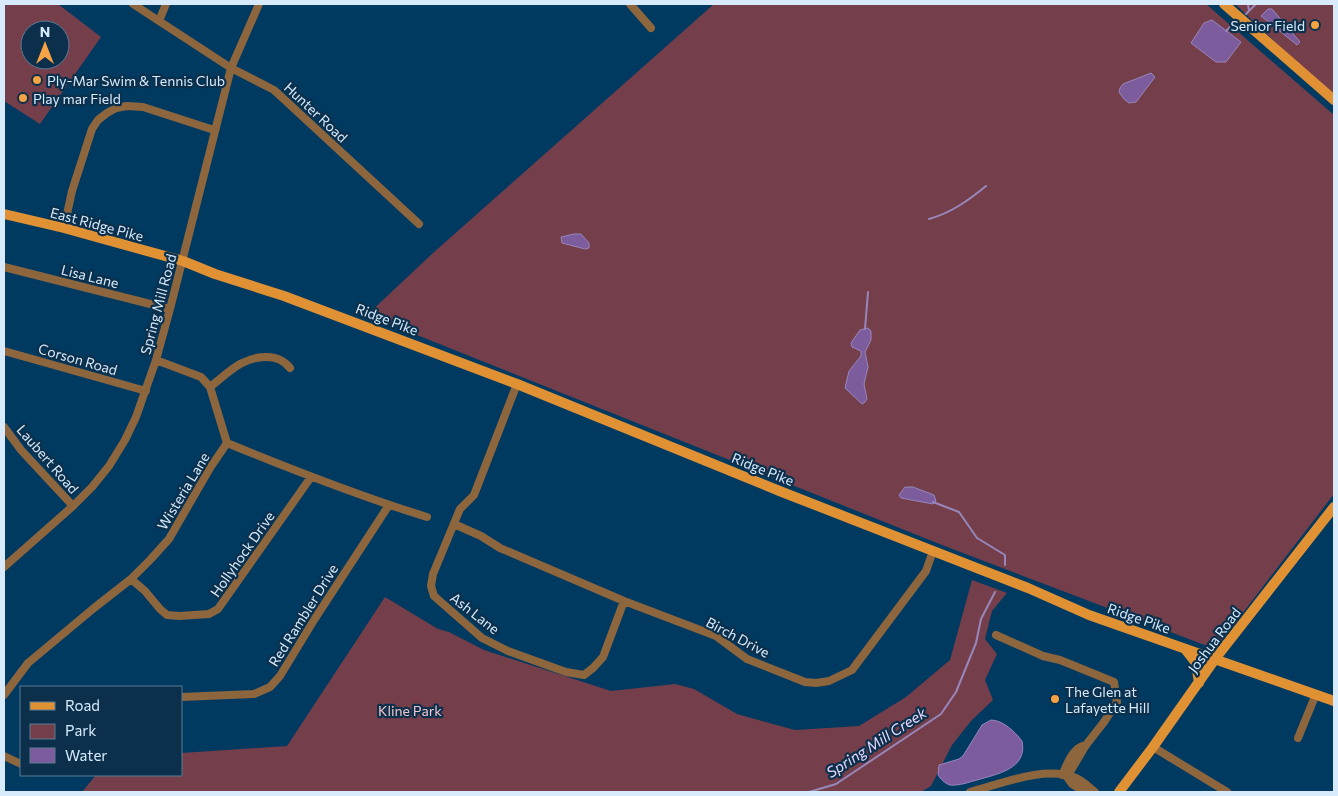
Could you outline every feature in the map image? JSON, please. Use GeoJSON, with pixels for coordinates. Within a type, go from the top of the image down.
{"type":"FeatureCollection","features":[{"type":"Feature","properties":{"kind":"main road"},"geometry":{"type":"LineString","coordinates":[[1224,4],[1334,100]]}},
{"type":"Feature","properties":{"kind":"main road","name":"East Ridge Pike"},"geometry":{"type":"LineString","coordinates":[[4,214],[64,228],[183,261]]}},
{"type":"Feature","properties":{"kind":"main road","name":"Ridge Pike"},"geometry":{"type":"LineString","coordinates":[[183,261],[215,274],[284,296],[517,384],[782,492],[1028,588],[1098,618],[1334,701]]}},
{"type":"Feature","properties":{"kind":"main road","name":"Joshua Road"},"geometry":{"type":"LineString","coordinates":[[1119,792],[1215,659],[1334,507]]}},
{"type":"Feature","properties":{"kind":"main road"},"geometry":{"type":"LineString","coordinates":[[1185,648],[1196,663],[1199,683]]}},
{"type":"Feature","properties":{"kind":"street","name":"Hunter Road"},"geometry":{"type":"LineString","coordinates":[[133,4],[232,68],[274,90],[419,224]]}},
{"type":"Feature","properties":{"kind":"street"},"geometry":{"type":"LineString","coordinates":[[159,21],[166,4]]}},
{"type":"Feature","properties":{"kind":"street","name":"Spring Mill Road"},"geometry":{"type":"LineString","coordinates":[[4,567],[73,506],[109,466],[136,417],[156,360],[183,261],[214,130],[232,68],[259,4]]}},
{"type":"Feature","properties":{"kind":"street"},"geometry":{"type":"LineString","coordinates":[[630,4],[650,28]]}},
{"type":"Feature","properties":{"kind":"street"},"geometry":{"type":"LineString","coordinates":[[64,228],[72,191],[92,130],[98,120],[107,113],[116,108],[127,106],[142,107],[214,130]]}},
{"type":"Feature","properties":{"kind":"street","name":"Lisa Lane"},"geometry":{"type":"LineString","coordinates":[[4,267],[170,309]]}},
{"type":"Feature","properties":{"kind":"street","name":"Corson Road"},"geometry":{"type":"LineString","coordinates":[[4,350],[146,391]]}},
{"type":"Feature","properties":{"kind":"street"},"geometry":{"type":"LineString","coordinates":[[210,387],[238,365],[258,357],[271,357],[285,361],[290,368]]}},
{"type":"Feature","properties":{"kind":"street"},"geometry":{"type":"LineString","coordinates":[[156,360],[201,377],[210,387],[228,443],[311,477],[389,506],[427,517]]}},
{"type":"Feature","properties":{"kind":"street","name":"Ash Lane"},"geometry":{"type":"LineString","coordinates":[[517,384],[474,495],[460,509],[433,574],[431,586],[434,596],[482,638],[508,651],[566,672],[584,675],[603,657],[624,601]]}},
{"type":"Feature","properties":{"kind":"street","name":"Laubert Road"},"geometry":{"type":"LineString","coordinates":[[4,427],[21,450],[73,506]]}},
{"type":"Feature","properties":{"kind":"street","name":"Wisteria Lane"},"geometry":{"type":"LineString","coordinates":[[4,695],[28,663],[131,579],[169,539],[210,468],[228,443]]}},
{"type":"Feature","properties":{"kind":"street","name":"Hollyhock Drive"},"geometry":{"type":"LineString","coordinates":[[131,579],[145,591],[166,615],[209,614],[218,608],[311,477]]}},
{"type":"Feature","properties":{"kind":"street","name":"Red Rambler Drive"},"geometry":{"type":"LineString","coordinates":[[182,697],[254,694],[270,687],[280,676],[389,506]]}},
{"type":"Feature","properties":{"kind":"street","name":"Birch Drive"},"geometry":{"type":"LineString","coordinates":[[454,524],[481,536],[500,548],[624,601],[716,636],[747,659],[805,682],[816,683],[829,681],[852,670],[926,571],[932,551]]}},
{"type":"Feature","properties":{"kind":"street"},"geometry":{"type":"LineString","coordinates":[[996,635],[1043,656],[1060,660],[1114,682],[1117,702],[1104,722],[1075,757],[1064,776]]}},
{"type":"Feature","properties":{"kind":"street"},"geometry":{"type":"LineString","coordinates":[[1298,738],[1316,694]]}},
{"type":"Feature","properties":{"kind":"street"},"geometry":{"type":"LineString","coordinates":[[1153,747],[1226,792]]}},
{"type":"Feature","properties":{"kind":"street"},"geometry":{"type":"LineString","coordinates":[[4,756],[20,764]]}},
{"type":"Feature","properties":{"kind":"street"},"geometry":{"type":"LineString","coordinates":[[970,792],[1030,776],[1047,774],[1076,778],[1095,792]]}},
{"type":"Feature","properties":{"kind":"street"},"geometry":{"type":"LineString","coordinates":[[1064,776],[1084,792]]}},
{"type":"Feature","properties":{"kind":"green space","name":"Ply-Mar Swim & Tennis Club"},"geometry":{"type":"Polygon","coordinates":[[[4,4],[58,4],[101,37],[40,124],[4,101],[4,4]]]}},
{"type":"Feature","properties":{"kind":"green space"},"geometry":{"type":"Polygon","coordinates":[[[714,4],[1206,4],[1334,115],[1334,494],[1215,649],[942,545],[367,315],[433,253],[714,4]]]}},
{"type":"Feature","properties":{"kind":"green space"},"geometry":{"type":"Polygon","coordinates":[[[1235,4],[1334,4],[1334,97],[1235,4]]]}},
{"type":"Feature","properties":{"kind":"green space","name":"Kline Park"},"geometry":{"type":"Polygon","coordinates":[[[972,580],[1007,593],[992,611],[985,639],[997,654],[985,680],[993,700],[971,721],[952,745],[931,786],[921,792],[82,792],[95,776],[182,776],[182,753],[287,746],[385,597],[438,629],[449,632],[484,650],[611,691],[675,684],[694,689],[737,714],[795,730],[859,726],[906,697],[950,660],[972,580]]]}},
{"type":"Feature","properties":{"kind":"water"},"geometry":{"type":"Polygon","coordinates":[[[1268,9],[1272,9],[1300,42],[1297,45],[1261,16],[1268,9]]]}},
{"type":"Feature","properties":{"kind":"water"},"geometry":{"type":"Polygon","coordinates":[[[1212,20],[1241,42],[1226,62],[1216,62],[1191,43],[1204,23],[1212,20]]]}},
{"type":"Feature","properties":{"kind":"water"},"geometry":{"type":"Polygon","coordinates":[[[1151,73],[1155,77],[1136,102],[1129,103],[1124,99],[1119,92],[1123,84],[1151,73]]]}},
{"type":"Feature","properties":{"kind":"water"},"geometry":{"type":"Polygon","coordinates":[[[581,234],[589,243],[589,248],[585,249],[562,243],[561,237],[581,234]]]}},
{"type":"Feature","properties":{"kind":"water"},"geometry":{"type":"Polygon","coordinates":[[[868,328],[871,331],[871,340],[865,352],[868,367],[864,384],[867,399],[862,404],[845,388],[849,371],[861,356],[861,351],[852,347],[851,343],[860,330],[868,328]]]}},
{"type":"Feature","properties":{"kind":"water"},"geometry":{"type":"Polygon","coordinates":[[[905,487],[913,487],[934,495],[936,501],[933,504],[901,498],[899,495],[905,487]]]}},
{"type":"Feature","properties":{"kind":"water"},"geometry":{"type":"Polygon","coordinates":[[[991,720],[1004,724],[1022,741],[1023,750],[1016,764],[1002,772],[967,783],[950,785],[944,782],[938,775],[939,765],[963,756],[982,725],[991,720]]]}},
{"type":"Feature","properties":{"kind":"waterway","name":"Spring Mill Creek"},"geometry":{"type":"LineString","coordinates":[[1248,4],[1249,11]]}},
{"type":"Feature","properties":{"kind":"waterway","name":"Spring Mill Creek"},"geometry":{"type":"LineString","coordinates":[[1246,14],[1256,4]]}},
{"type":"Feature","properties":{"kind":"waterway","name":"Spring Mill Creek"},"geometry":{"type":"LineString","coordinates":[[1226,31],[1235,22]]}},
{"type":"Feature","properties":{"kind":"waterway","name":"Spring Mill Creek"},"geometry":{"type":"LineString","coordinates":[[929,219],[959,206],[986,186]]}},
{"type":"Feature","properties":{"kind":"waterway","name":"Spring Mill Creek"},"geometry":{"type":"LineString","coordinates":[[865,329],[868,292]]}},
{"type":"Feature","properties":{"kind":"waterway","name":"Spring Mill Creek"},"geometry":{"type":"LineString","coordinates":[[933,502],[959,512],[977,538],[1005,555],[1005,565]]}},
{"type":"Feature","properties":{"kind":"waterway","name":"Spring Mill Creek"},"geometry":{"type":"LineString","coordinates":[[809,792],[836,784],[941,714],[956,692],[976,643],[981,619],[995,592]]}},
{"type":"Feature","properties":{"kind":"place","name":"Senior Field"},"geometry":{"type":"Point","coordinates":[1315,25]}},
{"type":"Feature","properties":{"kind":"place","name":"Ply-Mar Swim & Tennis Club"},"geometry":{"type":"Point","coordinates":[37,80]}},
{"type":"Feature","properties":{"kind":"place","name":"Play mar Field"},"geometry":{"type":"Point","coordinates":[23,98]}},
{"type":"Feature","properties":{"kind":"place","name":"The Glen at Lafayette Hill"},"geometry":{"type":"Point","coordinates":[1055,699]}}]}
